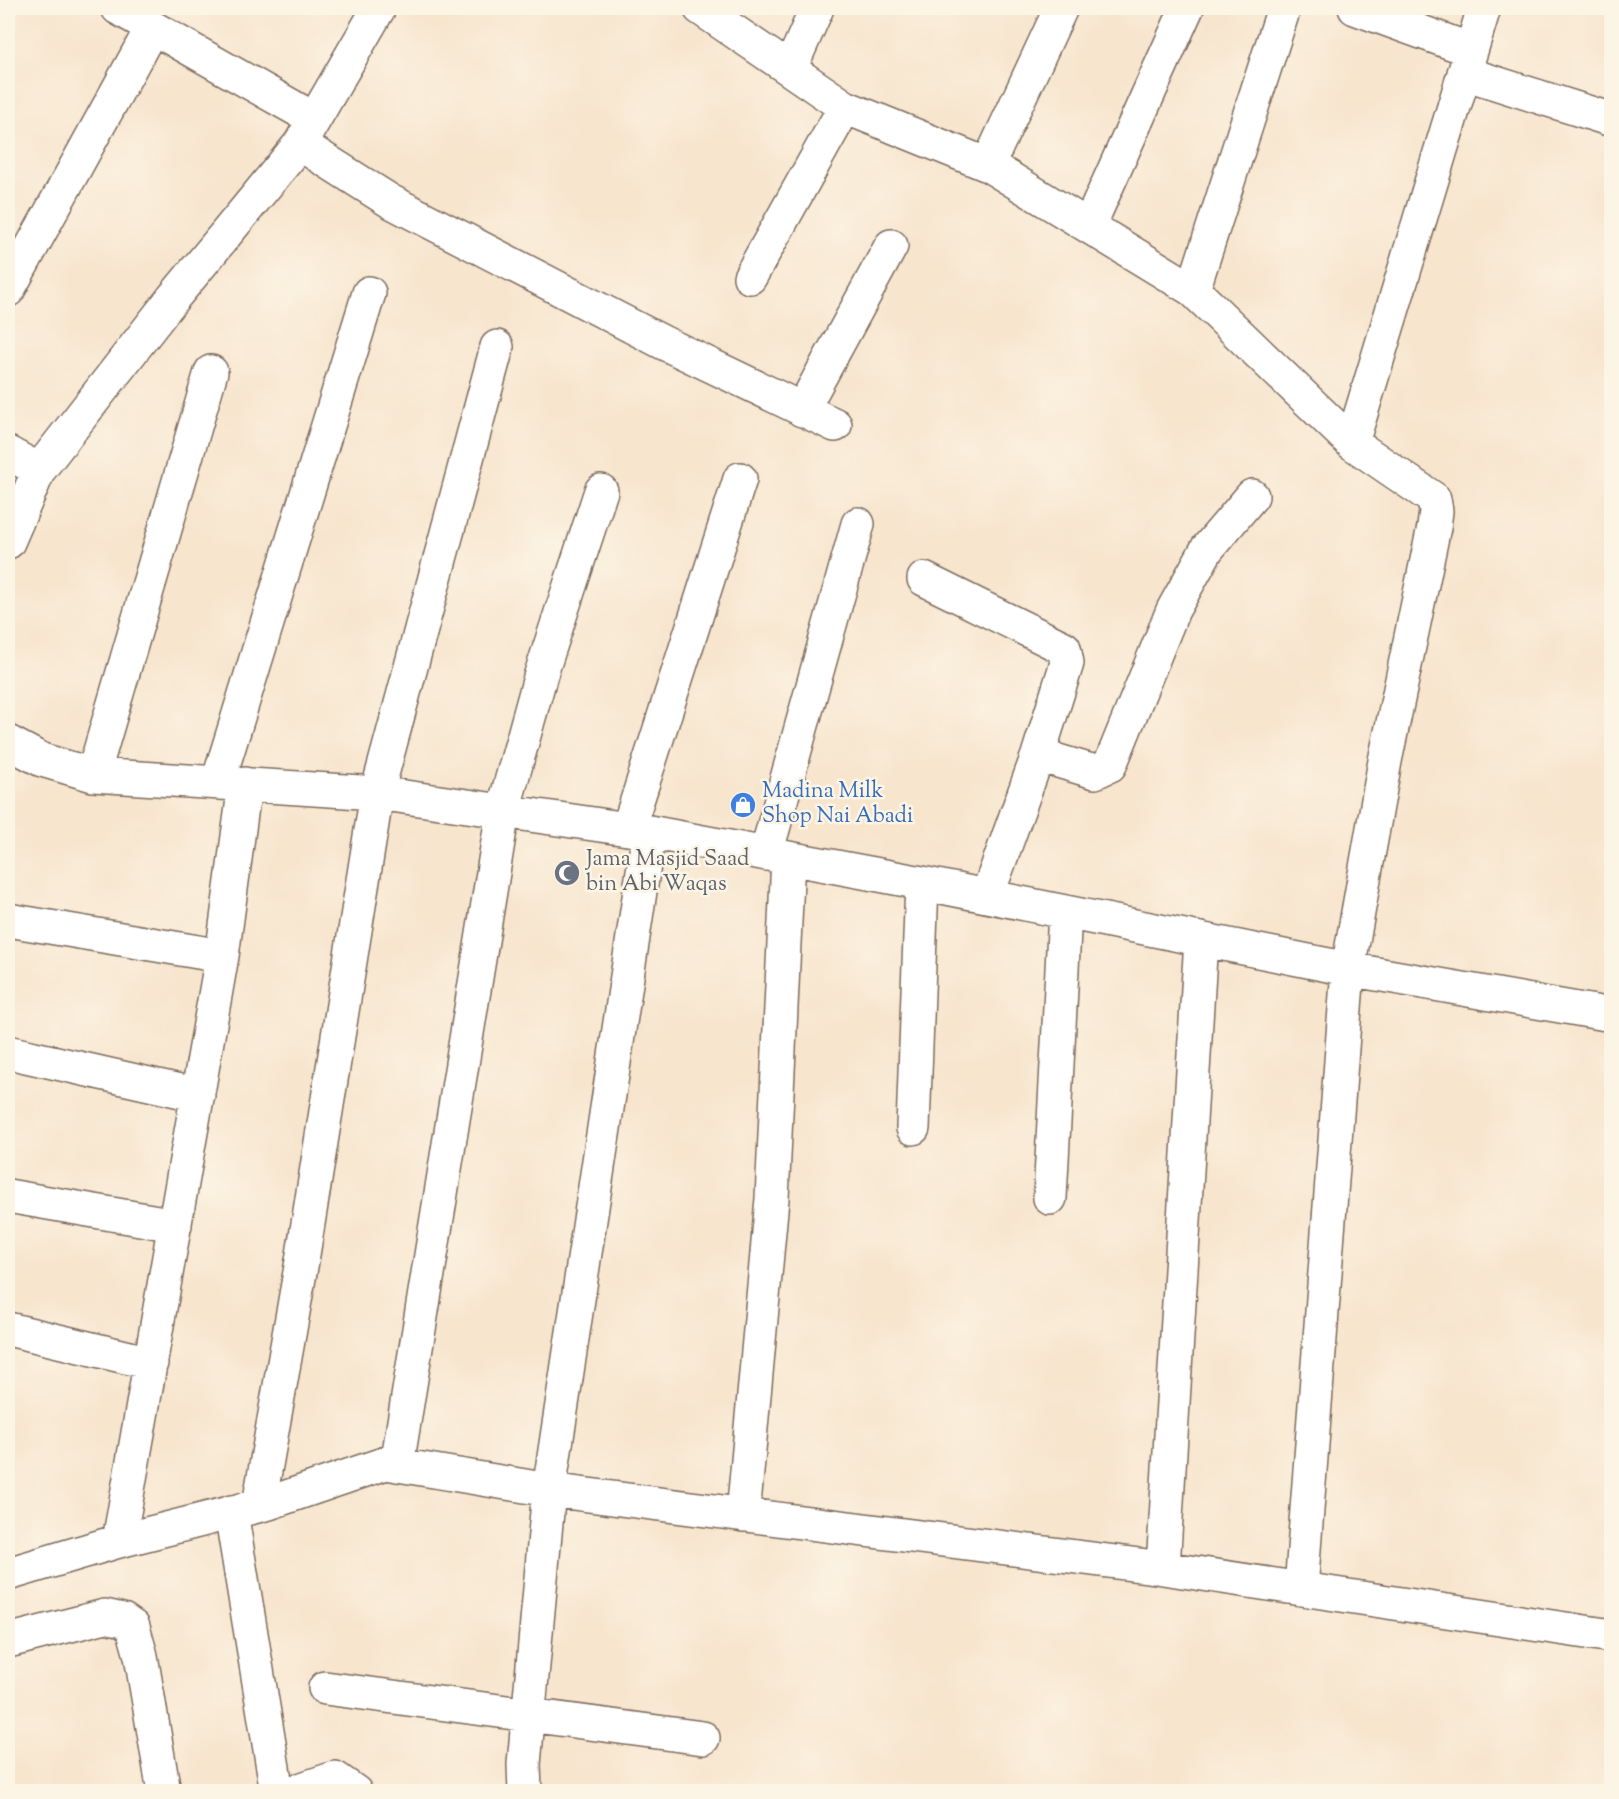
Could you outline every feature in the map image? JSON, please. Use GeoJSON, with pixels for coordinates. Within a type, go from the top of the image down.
{"type":"FeatureCollection","features":[{"type":"Feature","properties":{"kind":"street"},"geometry":{"type":"LineString","coordinates":[[118,8],[152,28],[307,132],[390,201],[664,343],[835,425]]}},
{"type":"Feature","properties":{"kind":"street"},"geometry":{"type":"LineString","coordinates":[[8,542],[39,470],[173,298],[307,132],[379,8]]}},
{"type":"Feature","properties":{"kind":"street"},"geometry":{"type":"LineString","coordinates":[[700,8],[846,107],[988,165],[1192,290],[1352,443],[1434,500],[1436,512],[1384,761],[1348,969],[1301,1589]]}},
{"type":"Feature","properties":{"kind":"street"},"geometry":{"type":"LineString","coordinates":[[790,69],[817,8]]}},
{"type":"Feature","properties":{"kind":"street"},"geometry":{"type":"LineString","coordinates":[[988,165],[1061,8]]}},
{"type":"Feature","properties":{"kind":"street"},"geometry":{"type":"LineString","coordinates":[[1089,226],[1187,8]]}},
{"type":"Feature","properties":{"kind":"street"},"geometry":{"type":"LineString","coordinates":[[1192,290],[1284,8]]}},
{"type":"Feature","properties":{"kind":"street"},"geometry":{"type":"LineString","coordinates":[[1354,8],[1468,61],[1611,120]]}},
{"type":"Feature","properties":{"kind":"street"},"geometry":{"type":"LineString","coordinates":[[1352,443],[1484,8]]}},
{"type":"Feature","properties":{"kind":"street"},"geometry":{"type":"LineString","coordinates":[[8,290],[152,28]]}},
{"type":"Feature","properties":{"kind":"street"},"geometry":{"type":"LineString","coordinates":[[750,277],[846,107]]}},
{"type":"Feature","properties":{"kind":"street"},"geometry":{"type":"LineString","coordinates":[[802,410],[891,246]]}},
{"type":"Feature","properties":{"kind":"street"},"geometry":{"type":"LineString","coordinates":[[119,1541],[222,956],[232,783],[369,293]]}},
{"type":"Feature","properties":{"kind":"street"},"geometry":{"type":"LineString","coordinates":[[277,1791],[245,1509],[304,1249],[377,793],[497,347]]}},
{"type":"Feature","properties":{"kind":"street"},"geometry":{"type":"LineString","coordinates":[[93,775],[211,372]]}},
{"type":"Feature","properties":{"kind":"street"},"geometry":{"type":"LineString","coordinates":[[8,453],[39,470]]}},
{"type":"Feature","properties":{"kind":"street"},"geometry":{"type":"LineString","coordinates":[[525,1791],[524,1764],[549,1490],[638,831],[740,480]]}},
{"type":"Feature","properties":{"kind":"street"},"geometry":{"type":"LineString","coordinates":[[397,1465],[503,811],[541,674],[601,491]]}},
{"type":"Feature","properties":{"kind":"street"},"geometry":{"type":"LineString","coordinates":[[1038,755],[1095,772],[1110,765],[1173,610],[1207,549],[1252,496]]}},
{"type":"Feature","properties":{"kind":"street"},"geometry":{"type":"LineString","coordinates":[[743,1515],[772,1199],[777,856],[858,524]]}},
{"type":"Feature","properties":{"kind":"street"},"geometry":{"type":"LineString","coordinates":[[924,579],[1064,648],[1067,663],[1038,755],[987,896]]}},
{"type":"Feature","properties":{"kind":"street"},"geometry":{"type":"LineString","coordinates":[[8,742],[42,760],[93,775],[377,793],[638,831],[922,883],[1348,969],[1611,1015]]}},
{"type":"Feature","properties":{"kind":"street"},"geometry":{"type":"LineString","coordinates":[[914,1128],[922,883]]}},
{"type":"Feature","properties":{"kind":"street"},"geometry":{"type":"LineString","coordinates":[[1050,1198],[1065,912]]}},
{"type":"Feature","properties":{"kind":"street"},"geometry":{"type":"LineString","coordinates":[[8,920],[222,956]]}},
{"type":"Feature","properties":{"kind":"street"},"geometry":{"type":"LineString","coordinates":[[1163,1568],[1201,939]]}},
{"type":"Feature","properties":{"kind":"street"},"geometry":{"type":"LineString","coordinates":[[8,1052],[198,1095]]}},
{"type":"Feature","properties":{"kind":"street"},"geometry":{"type":"LineString","coordinates":[[8,1196],[175,1225]]}},
{"type":"Feature","properties":{"kind":"street"},"geometry":{"type":"LineString","coordinates":[[8,1329],[151,1363]]}},
{"type":"Feature","properties":{"kind":"street"},"geometry":{"type":"LineString","coordinates":[[8,1574],[119,1541],[245,1509],[386,1463],[549,1490],[1163,1568],[1611,1636]]}},
{"type":"Feature","properties":{"kind":"street"},"geometry":{"type":"LineString","coordinates":[[8,1641],[105,1616],[123,1620],[133,1627],[141,1656],[164,1791]]}},
{"type":"Feature","properties":{"kind":"street"},"geometry":{"type":"LineString","coordinates":[[325,1688],[703,1738]]}},
{"type":"Feature","properties":{"kind":"street"},"geometry":{"type":"LineString","coordinates":[[293,1791],[334,1778],[355,1791]]}},
{"type":"Feature","properties":{"kind":"place","name":"Madina Milk Shop Nai Abadi"},"geometry":{"type":"Point","coordinates":[743,805]}},
{"type":"Feature","properties":{"kind":"place","name":"Jama Masjid Saad bin Abi Waqas"},"geometry":{"type":"Point","coordinates":[567,873]}}]}
